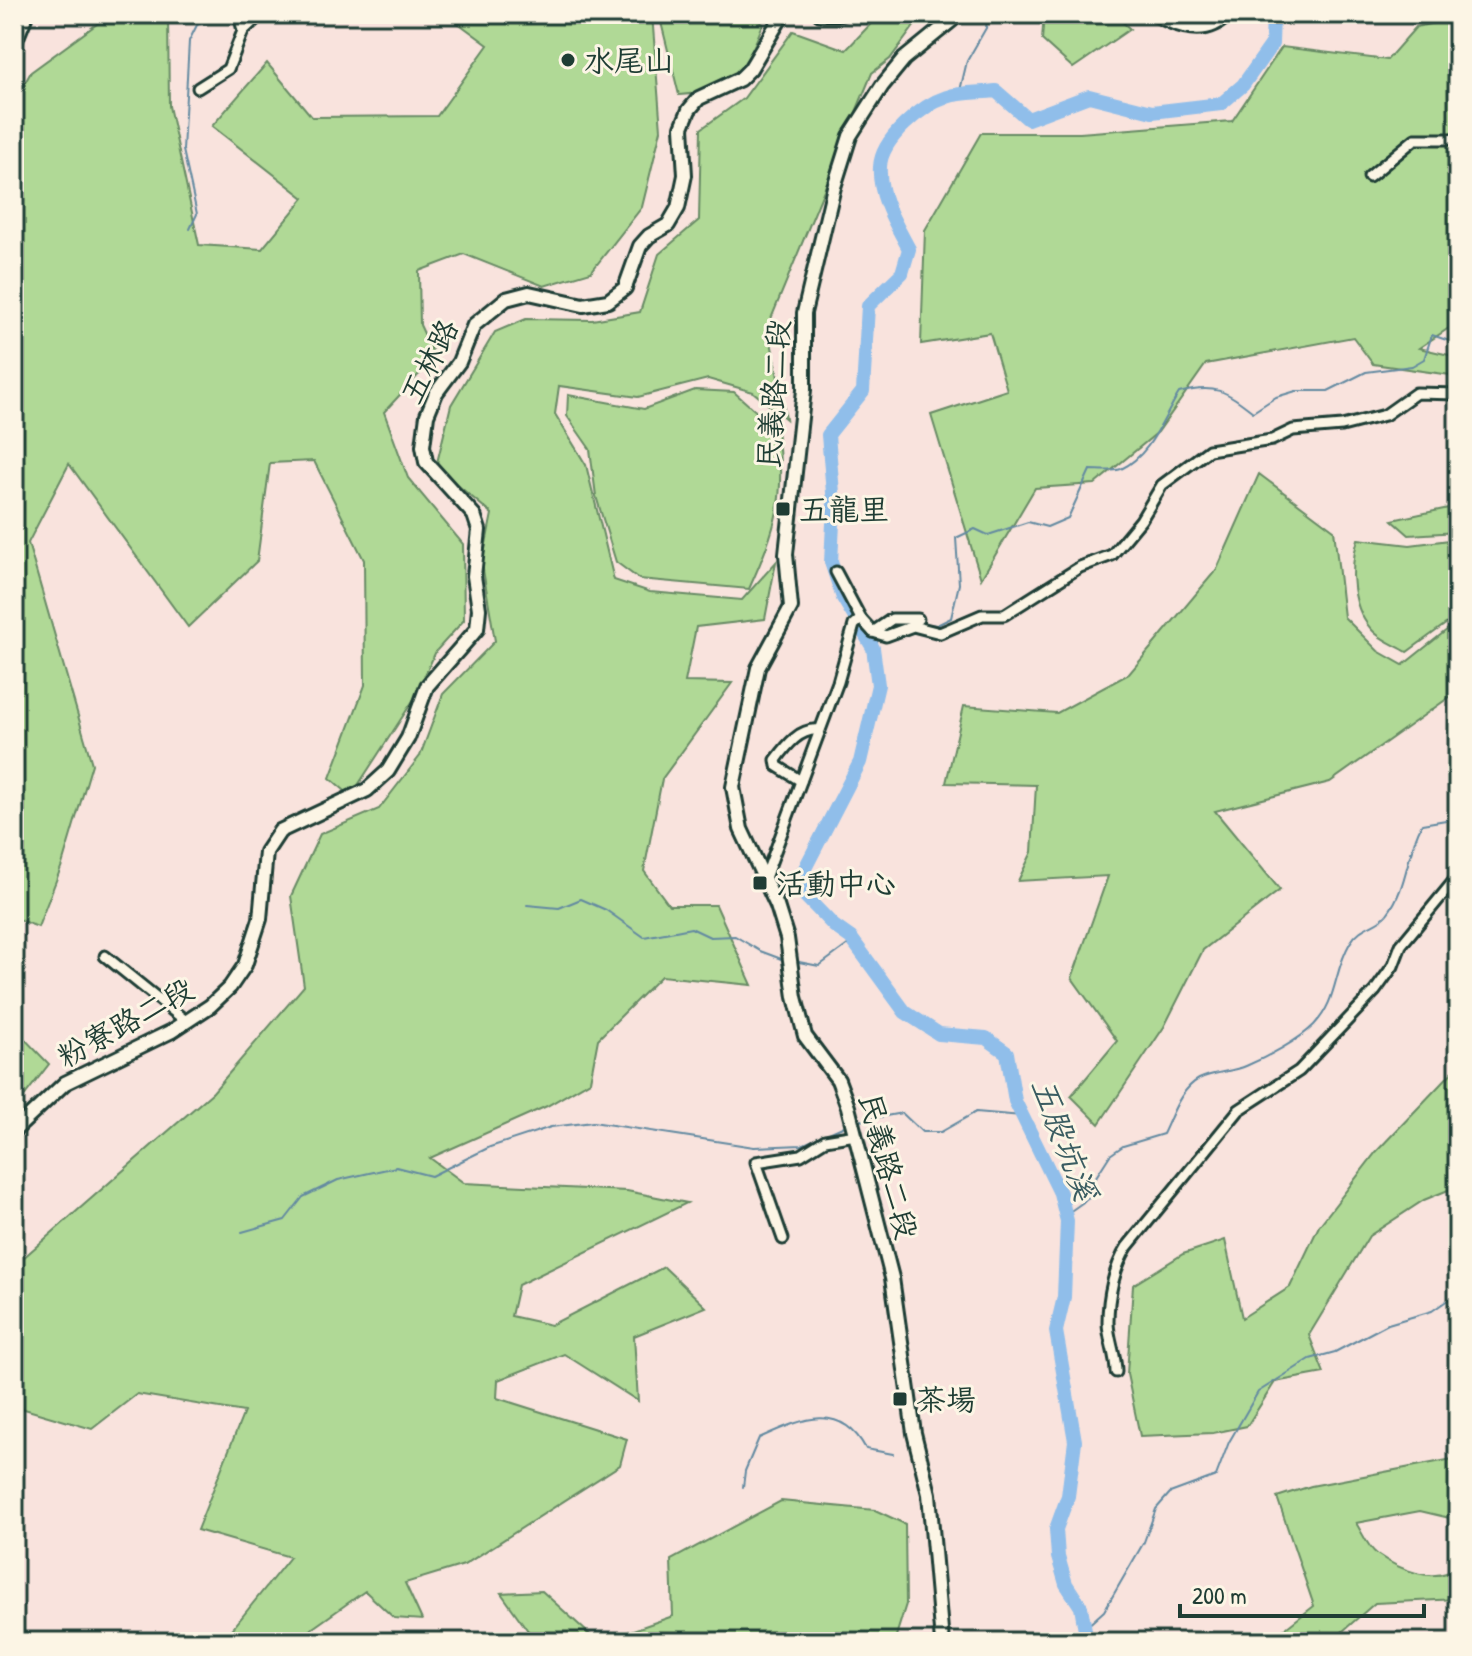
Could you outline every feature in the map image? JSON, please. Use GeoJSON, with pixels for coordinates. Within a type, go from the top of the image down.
{"type":"FeatureCollection","features":[{"type":"Feature","properties":{"kind":"main road","name":"五林路"},"geometry":{"type":"LineString","coordinates":[[296,821],[367,790],[388,771],[408,738],[427,686],[477,629],[479,609],[474,576],[479,530],[474,515],[426,462],[423,446],[427,415],[436,393],[459,362],[474,325],[506,299],[529,293],[583,305],[608,301],[625,288],[640,246],[649,236],[668,225],[678,208],[685,175],[682,127],[689,110],[699,98],[740,79],[750,69],[783,14]]}},
{"type":"Feature","properties":{"kind":"main road"},"geometry":{"type":"LineString","coordinates":[[820,14],[842,14]]}},
{"type":"Feature","properties":{"kind":"main road","name":"民義路二段"},"geometry":{"type":"LineString","coordinates":[[942,1642],[929,1494],[914,1433],[892,1278],[854,1127],[838,1080],[805,1036],[777,906],[741,829],[733,787],[758,668],[791,607],[786,554],[804,390],[804,313],[834,187],[850,136],[893,71],[945,27],[953,14]]}},
{"type":"Feature","properties":{"kind":"main road","name":"粉寮路二段"},"geometry":{"type":"LineString","coordinates":[[14,1131],[65,1083],[187,1022],[230,987],[245,965],[260,919],[266,852],[280,831],[296,821]]}},
{"type":"Feature","properties":{"kind":"street"},"geometry":{"type":"LineString","coordinates":[[14,46],[27,14]]}},
{"type":"Feature","properties":{"kind":"street"},"geometry":{"type":"LineString","coordinates":[[239,14],[243,31]]}},
{"type":"Feature","properties":{"kind":"street"},"geometry":{"type":"LineString","coordinates":[[198,88],[228,69],[243,31],[261,14]]}},
{"type":"Feature","properties":{"kind":"street"},"geometry":{"type":"LineString","coordinates":[[1154,14],[1179,28],[1202,28],[1222,21],[1228,14]]}},
{"type":"Feature","properties":{"kind":"street"},"geometry":{"type":"LineString","coordinates":[[1369,177],[1415,139],[1458,139]]}},
{"type":"Feature","properties":{"kind":"street"},"geometry":{"type":"LineString","coordinates":[[836,572],[858,622],[886,636],[913,626],[940,633],[982,615],[1004,615],[1018,609],[1036,593],[1080,567],[1112,555],[1141,520],[1162,485],[1209,450],[1385,415],[1416,393],[1458,394]]}},
{"type":"Feature","properties":{"kind":"street"},"geometry":{"type":"LineString","coordinates":[[873,632],[892,619],[918,619]]}},
{"type":"Feature","properties":{"kind":"street"},"geometry":{"type":"LineString","coordinates":[[765,878],[858,622]]}},
{"type":"Feature","properties":{"kind":"street"},"geometry":{"type":"LineString","coordinates":[[801,781],[777,766],[776,760],[808,729],[819,730]]}},
{"type":"Feature","properties":{"kind":"street"},"geometry":{"type":"LineString","coordinates":[[1116,1372],[1116,1350],[1108,1324],[1115,1266],[1127,1247],[1239,1110],[1299,1071],[1375,991],[1393,966],[1401,945],[1458,876]]}},
{"type":"Feature","properties":{"kind":"street"},"geometry":{"type":"LineString","coordinates":[[105,956],[187,1022]]}},
{"type":"Feature","properties":{"kind":"street"},"geometry":{"type":"LineString","coordinates":[[783,1239],[756,1162],[801,1155],[854,1127]]}},
{"type":"Feature","properties":{"kind":"green space"},"geometry":{"type":"Polygon","coordinates":[[[99,14],[168,14],[169,106],[199,245],[262,249],[304,198],[212,126],[267,63],[312,117],[437,116],[488,45],[446,14],[652,14],[661,130],[642,207],[591,272],[544,286],[464,254],[419,271],[420,325],[435,357],[384,412],[408,478],[463,544],[464,620],[436,651],[414,699],[351,796],[330,778],[365,685],[364,560],[314,461],[270,463],[257,561],[188,627],[69,464],[28,543],[92,764],[62,865],[38,927],[14,918],[14,102],[31,72],[105,18],[99,14]]]}},
{"type":"Feature","properties":{"kind":"green space"},"geometry":{"type":"Polygon","coordinates":[[[659,14],[750,14],[763,24],[750,55],[734,76],[713,89],[679,95],[659,14]]]}},
{"type":"Feature","properties":{"kind":"green space"},"geometry":{"type":"Polygon","coordinates":[[[880,14],[923,14],[890,59],[872,73],[768,326],[786,419],[753,392],[708,379],[638,397],[559,386],[555,414],[586,465],[614,580],[650,592],[742,600],[776,562],[765,619],[696,627],[685,682],[732,683],[662,779],[644,871],[669,905],[716,905],[752,985],[661,976],[598,1039],[590,1081],[547,1106],[430,1158],[464,1183],[627,1191],[687,1203],[518,1285],[511,1316],[551,1325],[664,1267],[706,1307],[634,1336],[638,1401],[564,1354],[498,1380],[497,1398],[627,1439],[620,1465],[464,1565],[405,1583],[422,1620],[394,1618],[365,1591],[293,1642],[222,1642],[290,1557],[197,1530],[244,1412],[137,1394],[92,1429],[14,1406],[14,1266],[213,1092],[304,986],[291,896],[320,834],[379,809],[420,756],[443,694],[495,641],[482,564],[492,514],[436,467],[451,405],[495,332],[526,319],[592,320],[640,312],[659,254],[699,220],[701,129],[744,98],[793,31],[846,50],[880,14]]]}},
{"type":"Feature","properties":{"kind":"green space"},"geometry":{"type":"Polygon","coordinates":[[[1044,14],[1114,14],[1130,29],[1073,68],[1042,40],[1044,14]]]}},
{"type":"Feature","properties":{"kind":"green space"},"geometry":{"type":"Polygon","coordinates":[[[1458,18],[1458,322],[1419,348],[1458,357],[1458,376],[1373,364],[1353,337],[1206,364],[1158,432],[1095,484],[1035,488],[981,579],[931,415],[1007,390],[990,333],[921,344],[925,230],[981,133],[1080,133],[1232,121],[1282,47],[1387,60],[1416,27],[1458,18]]]}},
{"type":"Feature","properties":{"kind":"green space"},"geometry":{"type":"Polygon","coordinates":[[[695,390],[734,392],[777,430],[780,475],[777,512],[749,589],[639,579],[616,562],[596,496],[590,449],[567,416],[568,395],[644,409],[695,390]]]}},
{"type":"Feature","properties":{"kind":"green space"},"geometry":{"type":"Polygon","coordinates":[[[1259,474],[1334,530],[1344,617],[1378,651],[1403,665],[1458,621],[1458,691],[1330,782],[1215,811],[1280,890],[1203,950],[1164,1027],[1099,1124],[1071,1096],[1117,1041],[1072,978],[1108,876],[1018,881],[1032,852],[1036,785],[946,783],[964,706],[1057,713],[1129,674],[1217,569],[1259,474]]]}},
{"type":"Feature","properties":{"kind":"green space"},"geometry":{"type":"Polygon","coordinates":[[[1458,506],[1458,532],[1409,535],[1392,520],[1458,506]]]}},
{"type":"Feature","properties":{"kind":"green space"},"geometry":{"type":"Polygon","coordinates":[[[1358,539],[1410,545],[1458,539],[1458,615],[1407,652],[1379,636],[1361,613],[1354,589],[1353,563],[1358,539]]]}},
{"type":"Feature","properties":{"kind":"green space"},"geometry":{"type":"Polygon","coordinates":[[[14,1028],[49,1064],[22,1099],[14,1092],[14,1028]]]}},
{"type":"Feature","properties":{"kind":"green space"},"geometry":{"type":"Polygon","coordinates":[[[1458,1066],[1458,1186],[1424,1200],[1369,1236],[1309,1335],[1324,1373],[1275,1382],[1247,1426],[1213,1433],[1140,1436],[1127,1374],[1133,1285],[1183,1254],[1225,1240],[1242,1318],[1290,1287],[1319,1226],[1376,1152],[1458,1066]]]}},
{"type":"Feature","properties":{"kind":"green space"},"geometry":{"type":"Polygon","coordinates":[[[1458,1458],[1458,1520],[1420,1511],[1356,1523],[1374,1551],[1407,1570],[1440,1575],[1458,1565],[1458,1599],[1375,1603],[1336,1637],[1337,1642],[1268,1642],[1314,1606],[1277,1497],[1311,1486],[1458,1458]]]}},
{"type":"Feature","properties":{"kind":"green space"},"geometry":{"type":"Polygon","coordinates":[[[781,1501],[875,1510],[905,1524],[906,1604],[896,1636],[922,1642],[599,1642],[673,1616],[671,1560],[781,1501]]]}},
{"type":"Feature","properties":{"kind":"green space"},"geometry":{"type":"Polygon","coordinates":[[[542,1591],[598,1642],[536,1642],[501,1593],[542,1591]]]}},
{"type":"Feature","properties":{"kind":"waterway"},"geometry":{"type":"LineString","coordinates":[[190,229],[197,214],[183,150],[189,41],[197,25],[219,14]]}},
{"type":"Feature","properties":{"kind":"waterway"},"geometry":{"type":"LineString","coordinates":[[959,95],[967,61],[986,28],[988,14]]}},
{"type":"Feature","properties":{"kind":"waterway","name":"五股坑溪"},"geometry":{"type":"LineString","coordinates":[[1087,1642],[1081,1607],[1066,1584],[1058,1557],[1056,1529],[1068,1496],[1075,1441],[1056,1331],[1064,1297],[1067,1221],[1060,1193],[1015,1101],[1007,1053],[986,1038],[939,1034],[905,1012],[851,938],[834,926],[804,895],[801,876],[860,762],[878,685],[873,648],[843,598],[831,562],[834,504],[828,435],[863,391],[868,306],[902,273],[909,249],[889,210],[880,178],[882,156],[904,124],[926,107],[947,97],[996,91],[1028,119],[1089,96],[1152,112],[1221,104],[1243,85],[1272,44],[1273,14]]}},
{"type":"Feature","properties":{"kind":"waterway"},"geometry":{"type":"LineString","coordinates":[[919,623],[937,625],[951,618],[959,584],[956,538],[975,529],[988,535],[1028,522],[1047,527],[1068,518],[1090,470],[1118,470],[1131,463],[1155,435],[1179,393],[1202,389],[1219,391],[1253,412],[1276,397],[1296,391],[1328,391],[1366,372],[1412,366],[1424,359],[1432,335],[1458,344]]}},
{"type":"Feature","properties":{"kind":"waterway"},"geometry":{"type":"LineString","coordinates":[[888,627],[901,624]]}},
{"type":"Feature","properties":{"kind":"waterway"},"geometry":{"type":"LineString","coordinates":[[873,648],[879,639]]}},
{"type":"Feature","properties":{"kind":"waterway"},"geometry":{"type":"LineString","coordinates":[[1065,1215],[1089,1198],[1094,1180],[1110,1155],[1123,1146],[1163,1134],[1177,1104],[1192,1083],[1263,1058],[1291,1043],[1314,1025],[1327,1006],[1350,943],[1359,933],[1383,918],[1394,904],[1422,824],[1458,818]]}},
{"type":"Feature","properties":{"kind":"waterway"},"geometry":{"type":"LineString","coordinates":[[527,905],[559,908],[581,899],[606,910],[644,937],[691,928],[710,937],[735,936],[760,951],[784,960]]}},
{"type":"Feature","properties":{"kind":"waterway"},"geometry":{"type":"LineString","coordinates":[[794,961],[819,966],[853,941]]}},
{"type":"Feature","properties":{"kind":"waterway"},"geometry":{"type":"LineString","coordinates":[[859,1121],[902,1113],[922,1132],[941,1132],[976,1112],[1022,1116]]}},
{"type":"Feature","properties":{"kind":"waterway"},"geometry":{"type":"LineString","coordinates":[[242,1232],[285,1220],[303,1197],[338,1180],[396,1167],[431,1176],[490,1147],[551,1127],[593,1122],[754,1147],[802,1145],[849,1124]]}},
{"type":"Feature","properties":{"kind":"waterway"},"geometry":{"type":"LineString","coordinates":[[1085,1628],[1104,1611],[1144,1542],[1156,1509],[1170,1493],[1216,1476],[1229,1442],[1258,1392],[1310,1359],[1335,1352],[1388,1324],[1432,1311],[1458,1293]]}},
{"type":"Feature","properties":{"kind":"waterway"},"geometry":{"type":"LineString","coordinates":[[743,1487],[745,1471],[759,1438],[804,1421],[832,1419],[856,1434],[866,1449],[893,1454]]}},
{"type":"Feature","properties":{"kind":"place","name":"水尾山"},"geometry":{"type":"Point","coordinates":[568,60]}},
{"type":"Feature","properties":{"kind":"place","name":"五龍里"},"geometry":{"type":"Point","coordinates":[783,509]}},
{"type":"Feature","properties":{"kind":"place","name":"活動中心"},"geometry":{"type":"Point","coordinates":[760,883]}},
{"type":"Feature","properties":{"kind":"place","name":"茶場"},"geometry":{"type":"Point","coordinates":[900,1399]}}]}
